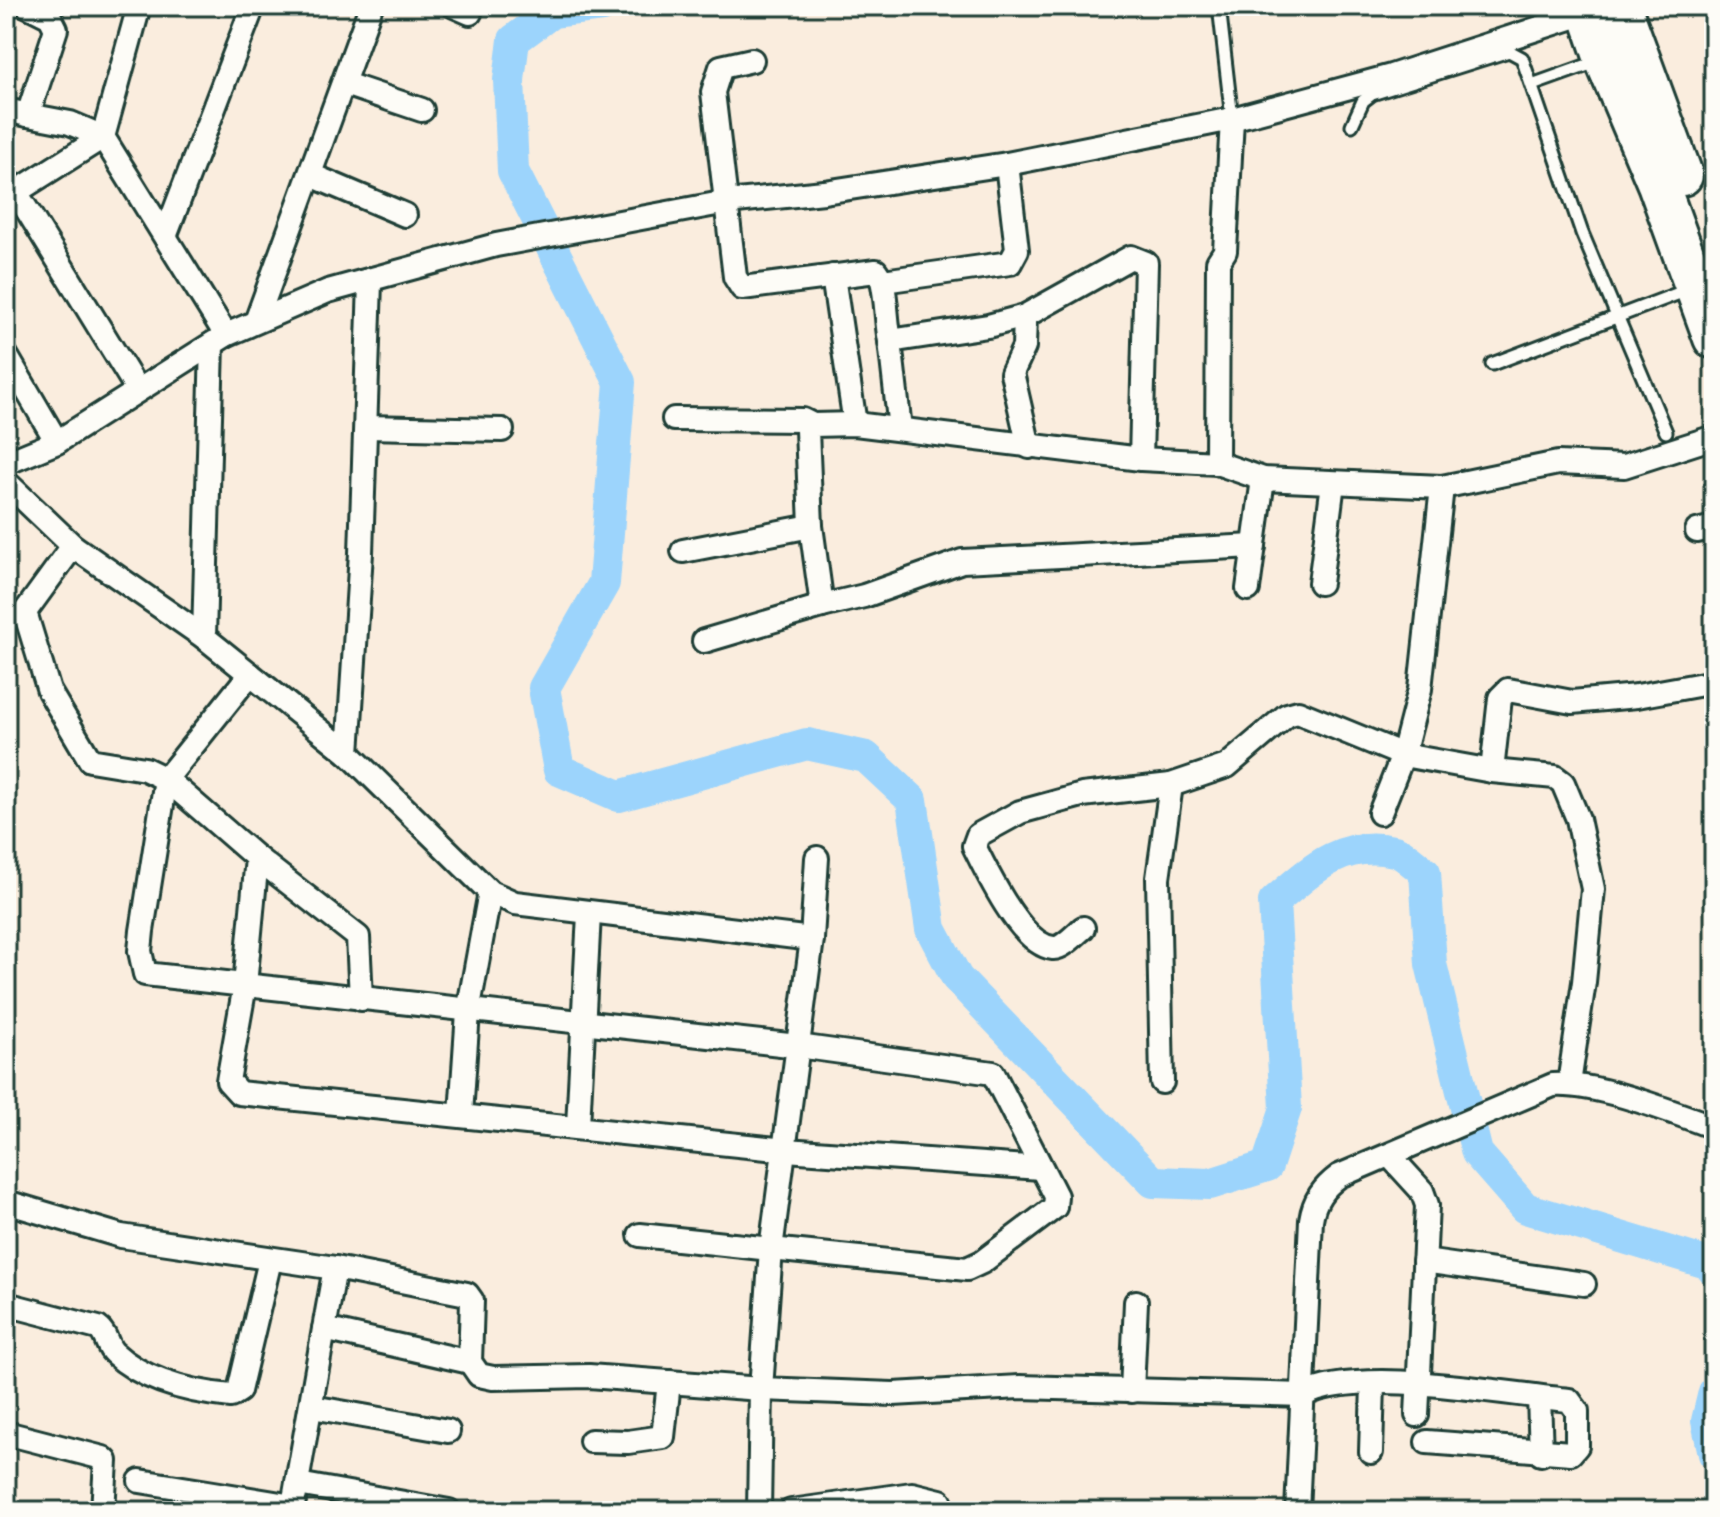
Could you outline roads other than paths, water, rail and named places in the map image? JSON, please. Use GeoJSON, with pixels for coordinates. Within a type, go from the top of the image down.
{"type":"FeatureCollection","features":[{"type":"Feature","properties":{"kind":"highway"},"geometry":{"type":"LineString","coordinates":[[1599,8],[1605,59],[1658,184],[1704,275]]}},
{"type":"Feature","properties":{"kind":"highway"},"geometry":{"type":"LineString","coordinates":[[1599,8],[1704,275],[1714,338]]}},
{"type":"Feature","properties":{"kind":"street"},"geometry":{"type":"LineString","coordinates":[[28,6],[50,17],[56,29],[17,112],[70,123],[103,137],[166,234],[219,340],[204,637]]}},
{"type":"Feature","properties":{"kind":"street"},"geometry":{"type":"LineString","coordinates":[[137,389],[11,189],[103,137],[139,6]]}},
{"type":"Feature","properties":{"kind":"street"},"geometry":{"type":"LineString","coordinates":[[166,234],[253,6]]}},
{"type":"Feature","properties":{"kind":"street"},"geometry":{"type":"LineString","coordinates":[[257,319],[371,6]]}},
{"type":"Feature","properties":{"kind":"street"},"geometry":{"type":"LineString","coordinates":[[6,463],[57,442],[137,389],[257,319],[328,291],[370,282],[496,245],[616,222],[727,202],[824,192],[1007,164],[1232,119],[1391,76],[1599,8]]}},
{"type":"Feature","properties":{"kind":"street"},"geometry":{"type":"LineString","coordinates":[[752,60],[721,67],[713,83],[735,277],[742,288],[876,271],[882,280],[889,310],[886,322],[900,429]]}},
{"type":"Feature","properties":{"kind":"street"},"geometry":{"type":"LineString","coordinates":[[345,84],[422,110]]}},
{"type":"Feature","properties":{"kind":"street"},"geometry":{"type":"LineString","coordinates":[[1217,463],[1218,262],[1225,251],[1232,119]]}},
{"type":"Feature","properties":{"kind":"street"},"geometry":{"type":"LineString","coordinates":[[882,280],[1010,263],[1017,250],[1007,164]]}},
{"type":"Feature","properties":{"kind":"street"},"geometry":{"type":"LineString","coordinates":[[311,175],[405,215]]}},
{"type":"Feature","properties":{"kind":"street"},"geometry":{"type":"LineString","coordinates":[[890,341],[988,326],[1025,316],[1131,257],[1146,263],[1141,459]]}},
{"type":"Feature","properties":{"kind":"street"},"geometry":{"type":"LineString","coordinates":[[833,276],[855,424]]}},
{"type":"Feature","properties":{"kind":"street"},"geometry":{"type":"LineString","coordinates":[[348,753],[366,427],[370,282]]}},
{"type":"Feature","properties":{"kind":"street"},"geometry":{"type":"LineString","coordinates":[[1025,316],[1024,347],[1012,373],[1029,447]]}},
{"type":"Feature","properties":{"kind":"street"},"geometry":{"type":"LineString","coordinates":[[6,355],[57,442]]}},
{"type":"Feature","properties":{"kind":"street"},"geometry":{"type":"LineString","coordinates":[[674,419],[803,420],[813,425],[855,424],[1029,447],[1141,459],[1217,463],[1263,479],[1442,487],[1558,463],[1624,466],[1714,437]]}},
{"type":"Feature","properties":{"kind":"street"},"geometry":{"type":"LineString","coordinates":[[813,425],[806,433],[811,526],[822,606]]}},
{"type":"Feature","properties":{"kind":"street"},"geometry":{"type":"LineString","coordinates":[[366,427],[502,430]]}},
{"type":"Feature","properties":{"kind":"street"},"geometry":{"type":"LineString","coordinates":[[1248,589],[1263,479]]}},
{"type":"Feature","properties":{"kind":"street"},"geometry":{"type":"LineString","coordinates":[[6,482],[73,546],[204,637],[348,753],[490,892],[515,903],[589,914],[812,939]]}},
{"type":"Feature","properties":{"kind":"street"},"geometry":{"type":"LineString","coordinates":[[1320,583],[1333,483]]}},
{"type":"Feature","properties":{"kind":"street"},"geometry":{"type":"LineString","coordinates":[[1380,813],[1403,755],[1420,689],[1442,487]]}},
{"type":"Feature","properties":{"kind":"street"},"geometry":{"type":"LineString","coordinates":[[683,551],[811,526]]}},
{"type":"Feature","properties":{"kind":"street"},"geometry":{"type":"LineString","coordinates":[[73,546],[25,612],[49,691],[90,760],[145,769],[166,779],[257,858],[358,937],[361,999]]}},
{"type":"Feature","properties":{"kind":"street"},"geometry":{"type":"LineString","coordinates":[[704,641],[864,596],[962,561],[1254,546]]}},
{"type":"Feature","properties":{"kind":"street"},"geometry":{"type":"LineString","coordinates":[[250,674],[166,779],[142,931],[142,966],[145,974],[798,1046],[986,1070],[993,1073],[1012,1107],[1056,1196],[1055,1207],[982,1262],[967,1269],[640,1235]]}},
{"type":"Feature","properties":{"kind":"street"},"geometry":{"type":"LineString","coordinates":[[1492,771],[1500,698],[1508,690],[1572,702],[1637,696],[1714,682]]}},
{"type":"Feature","properties":{"kind":"street"},"geometry":{"type":"LineString","coordinates":[[1083,928],[1058,948],[1050,948],[1019,924],[999,896],[974,846],[978,835],[1020,812],[1082,795],[1171,785],[1227,766],[1287,715],[1298,712],[1403,755],[1492,771],[1555,777],[1563,783],[1578,819],[1593,889],[1592,917],[1569,1084]]}},
{"type":"Feature","properties":{"kind":"street"},"geometry":{"type":"LineString","coordinates":[[1162,1082],[1158,878],[1171,785]]}},
{"type":"Feature","properties":{"kind":"street"},"geometry":{"type":"LineString","coordinates":[[257,858],[245,985],[228,1081],[239,1093],[786,1150],[1041,1168]]}},
{"type":"Feature","properties":{"kind":"street"},"geometry":{"type":"LineString","coordinates":[[759,1511],[761,1389],[771,1249],[812,939],[817,858]]}},
{"type":"Feature","properties":{"kind":"street"},"geometry":{"type":"LineString","coordinates":[[461,1114],[468,1012],[490,892]]}},
{"type":"Feature","properties":{"kind":"street"},"geometry":{"type":"LineString","coordinates":[[578,1126],[589,914]]}},
{"type":"Feature","properties":{"kind":"street"},"geometry":{"type":"LineString","coordinates":[[1297,1511],[1313,1206],[1326,1185],[1339,1176],[1533,1091],[1569,1084],[1658,1106],[1714,1127]]}},
{"type":"Feature","properties":{"kind":"street"},"geometry":{"type":"LineString","coordinates":[[1396,1153],[1422,1191],[1427,1205],[1417,1415]]}},
{"type":"Feature","properties":{"kind":"street"},"geometry":{"type":"LineString","coordinates":[[6,1202],[121,1236],[335,1268],[467,1294],[472,1301],[470,1362],[479,1375],[493,1378],[589,1376],[761,1389],[893,1394],[1020,1387],[1304,1395],[1339,1383],[1417,1384],[1569,1400],[1577,1411],[1577,1446],[1574,1451],[1541,1454],[1427,1442]]}},
{"type":"Feature","properties":{"kind":"street"},"geometry":{"type":"LineString","coordinates":[[6,1304],[98,1328],[111,1351],[123,1361],[171,1386],[231,1396],[239,1391],[270,1260]]}},
{"type":"Feature","properties":{"kind":"street"},"geometry":{"type":"LineString","coordinates":[[1424,1261],[1584,1284]]}},
{"type":"Feature","properties":{"kind":"street"},"geometry":{"type":"LineString","coordinates":[[140,1481],[293,1509],[335,1268]]}},
{"type":"Feature","properties":{"kind":"street"},"geometry":{"type":"LineString","coordinates":[[1132,1391],[1136,1302]]}},
{"type":"Feature","properties":{"kind":"street"},"geometry":{"type":"LineString","coordinates":[[324,1329],[470,1362]]}},
{"type":"Feature","properties":{"kind":"street"},"geometry":{"type":"LineString","coordinates":[[591,1441],[628,1442],[663,1437],[669,1382]]}},
{"type":"Feature","properties":{"kind":"street"},"geometry":{"type":"LineString","coordinates":[[1371,1452],[1373,1384]]}},
{"type":"Feature","properties":{"kind":"street"},"geometry":{"type":"LineString","coordinates":[[1539,1397],[1541,1454]]}},
{"type":"Feature","properties":{"kind":"street"},"geometry":{"type":"LineString","coordinates":[[312,1407],[448,1431]]}},
{"type":"Feature","properties":{"kind":"street"},"geometry":{"type":"LineString","coordinates":[[6,1433],[103,1458],[106,1461],[103,1511]]}},
{"type":"Feature","properties":{"kind":"street"},"geometry":{"type":"LineString","coordinates":[[298,1484],[449,1511]]}},
{"type":"Feature","properties":{"kind":"street"},"geometry":{"type":"LineString","coordinates":[[791,1511],[912,1494],[943,1506]]}},
{"type":"Feature","properties":{"kind":"lane"},"geometry":{"type":"LineString","coordinates":[[1219,6],[1232,119]]}},
{"type":"Feature","properties":{"kind":"lane"},"geometry":{"type":"LineString","coordinates":[[1352,125],[1363,101],[1372,94],[1509,51],[1522,58],[1582,233],[1666,432]]}},
{"type":"Feature","properties":{"kind":"lane"},"geometry":{"type":"LineString","coordinates":[[1532,85],[1605,59]]}},
{"type":"Feature","properties":{"kind":"lane"},"geometry":{"type":"LineString","coordinates":[[1492,364],[1618,316],[1704,275]]}},
{"type":"Feature","properties":{"kind":"waterway"},"geometry":{"type":"LineString","coordinates":[[602,6],[552,12],[514,40],[509,80],[513,171],[620,382],[604,583],[544,688],[559,770],[619,796],[807,744],[866,757],[912,800],[931,929],[957,978],[1153,1182],[1210,1184],[1267,1166],[1286,1108],[1274,902],[1328,860],[1375,848],[1398,852],[1425,872],[1431,964],[1477,1153],[1525,1208],[1710,1264],[1714,1270]]}},
{"type":"Feature","properties":{"kind":"waterway"},"geometry":{"type":"LineString","coordinates":[[1714,1392],[1707,1421],[1714,1454]]}}]}
